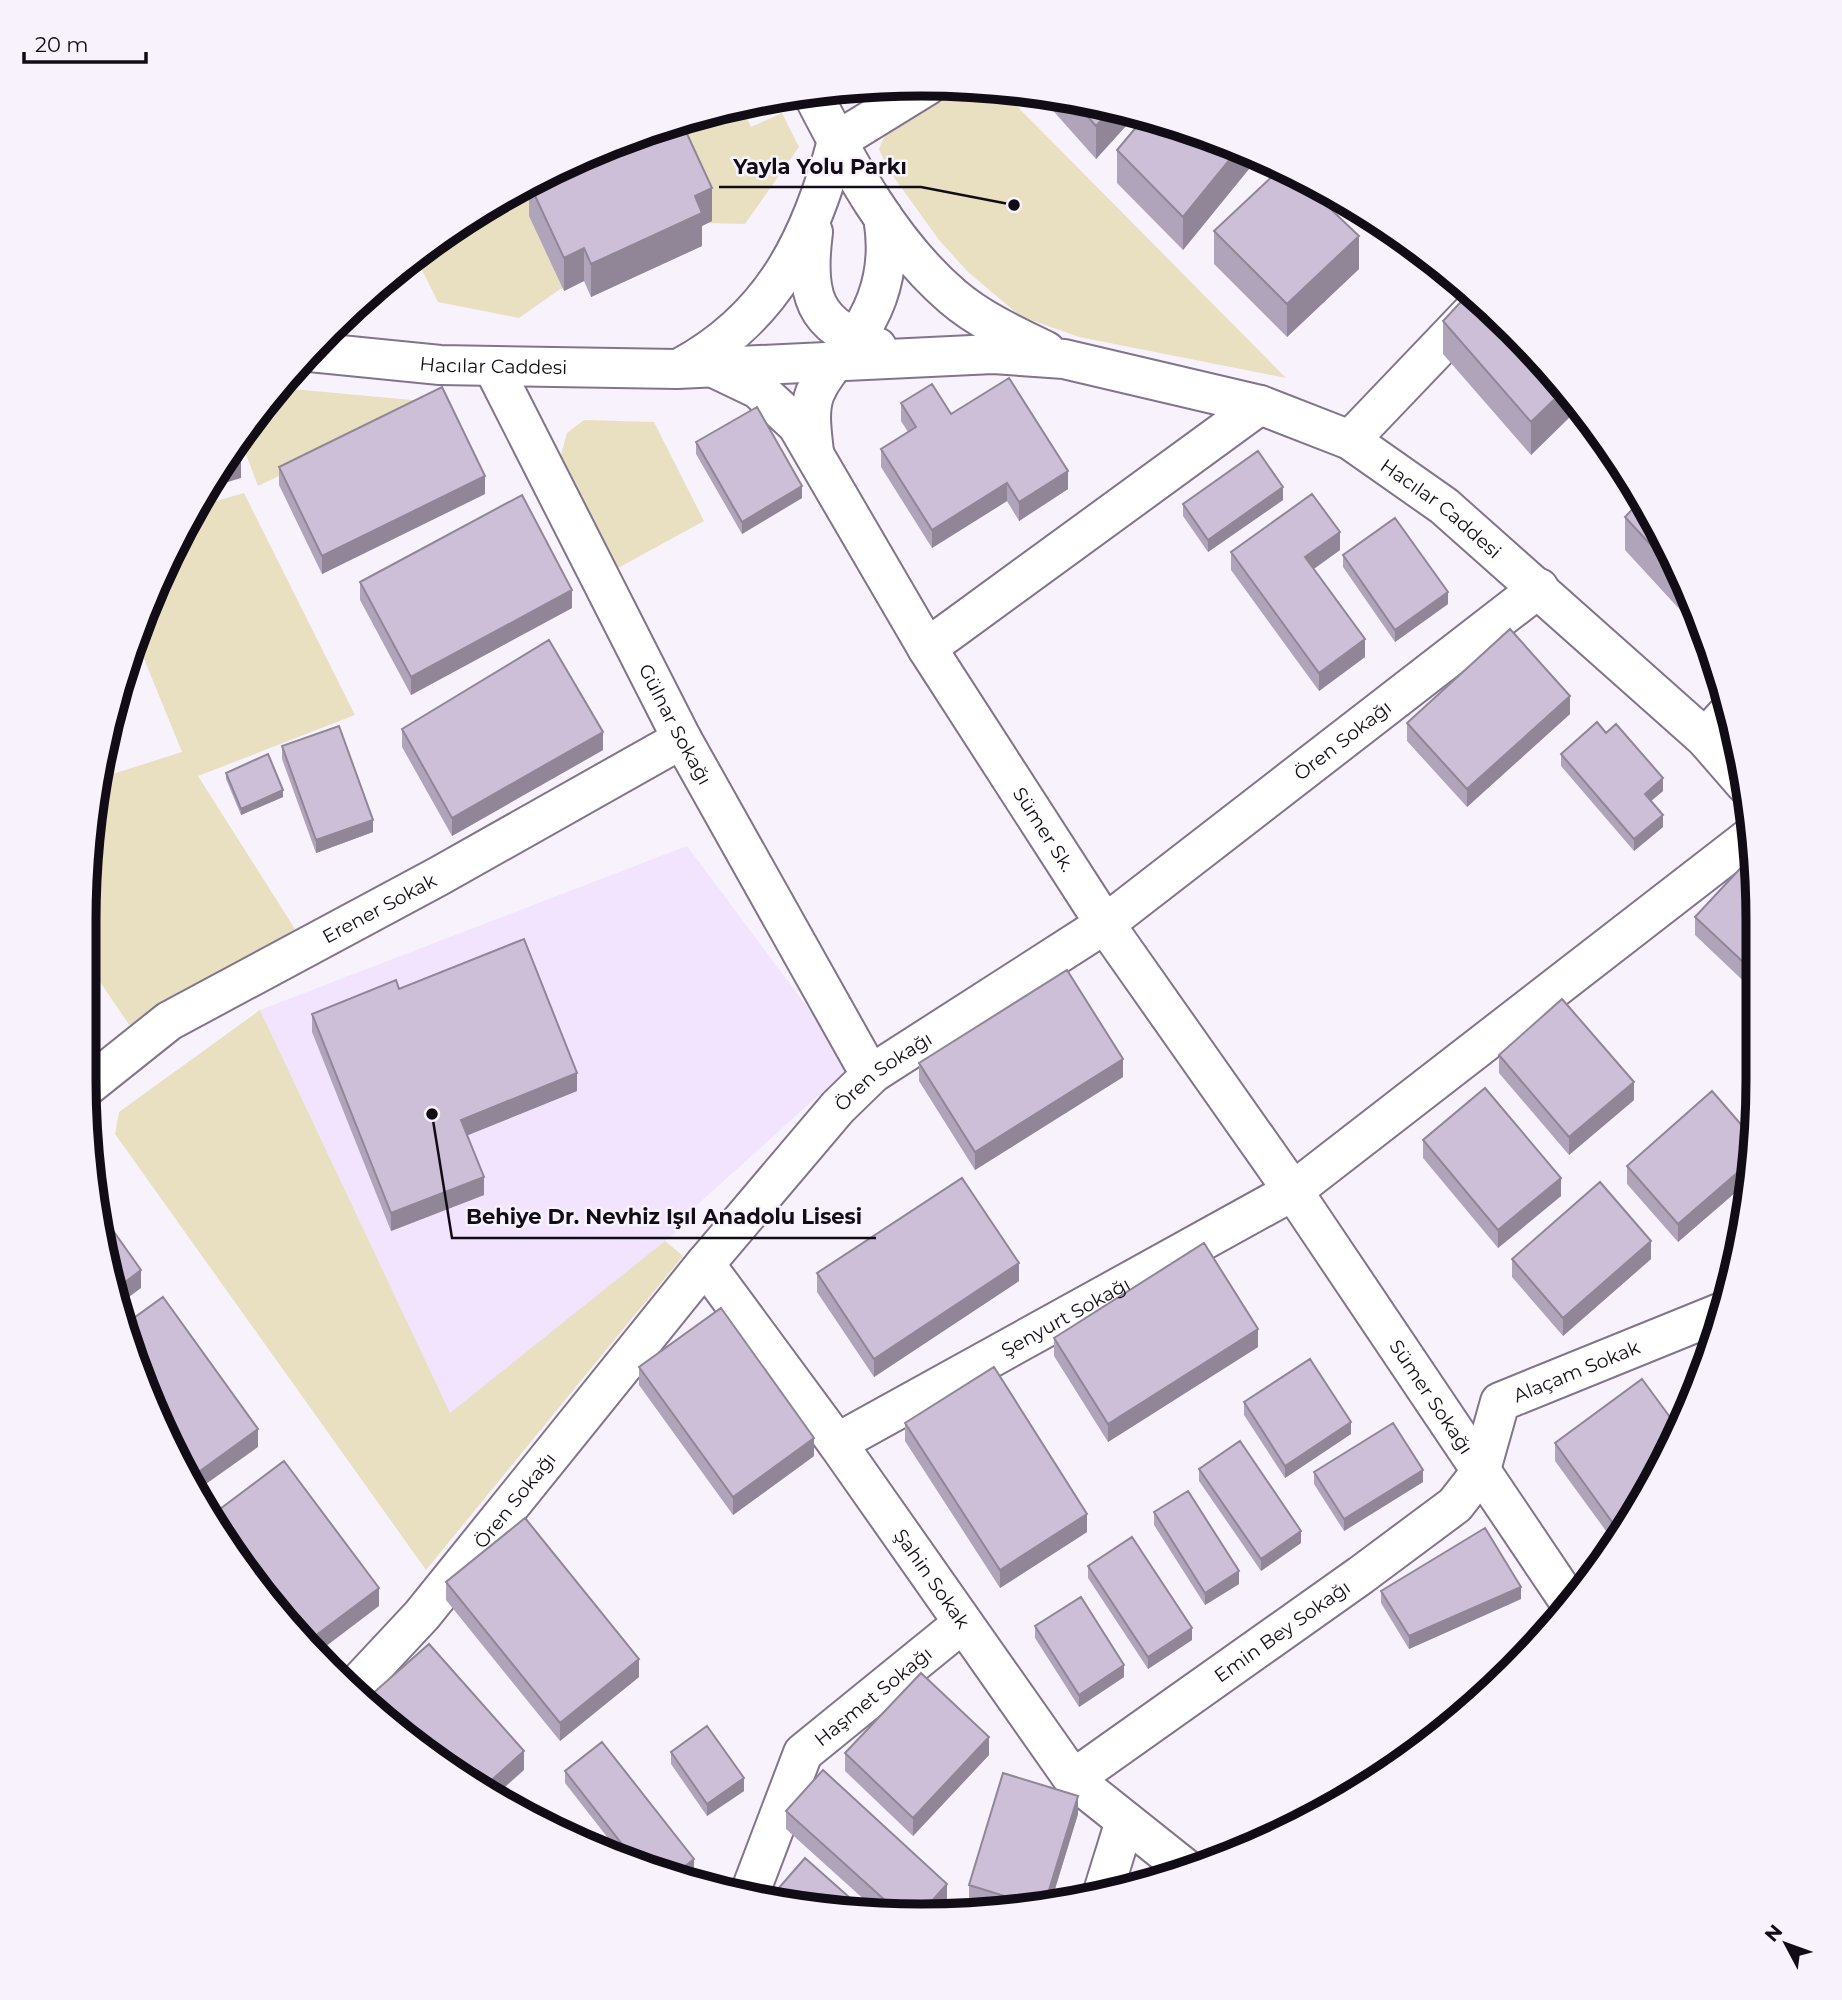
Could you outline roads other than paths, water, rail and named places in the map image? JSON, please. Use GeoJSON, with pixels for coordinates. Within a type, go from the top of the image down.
{"type":"FeatureCollection","features":[{"type":"Feature","properties":{"kind":"street"},"geometry":{"type":"LineString","coordinates":[[846,349],[833,324],[813,296],[808,277],[815,216],[837,141],[909,96]]}},
{"type":"Feature","properties":{"kind":"street"},"geometry":{"type":"LineString","coordinates":[[817,103],[854,175],[883,217],[952,296],[1001,329],[1064,359]]}},
{"type":"Feature","properties":{"kind":"street"},"geometry":{"type":"LineString","coordinates":[[695,368],[766,297],[815,216]]}},
{"type":"Feature","properties":{"kind":"street","name":"Sümer Sk."},"geometry":{"type":"LineString","coordinates":[[814,452],[811,415],[814,395],[872,311],[882,285],[887,261],[883,217]]}},
{"type":"Feature","properties":{"kind":"street"},"geometry":{"type":"LineString","coordinates":[[1349,440],[1474,310]]}},
{"type":"Feature","properties":{"kind":"street","name":"Hacılar Caddesi"},"geometry":{"type":"LineString","coordinates":[[324,353],[493,366],[695,368],[846,349],[903,356],[993,354],[1064,359],[1261,405],[1349,440],[1444,506],[1539,588],[1717,725],[1727,745]]}},
{"type":"Feature","properties":{"kind":"street","name":"Gülnar Sokağı"},"geometry":{"type":"LineString","coordinates":[[493,366],[682,739],[862,1060],[873,1073]]}},
{"type":"Feature","properties":{"kind":"street","name":"Sümer Sk."},"geometry":{"type":"LineString","coordinates":[[695,368],[758,389],[797,425],[927,648],[1105,924],[1293,1191]]}},
{"type":"Feature","properties":{"kind":"street"},"geometry":{"type":"LineString","coordinates":[[927,648],[1261,405]]}},
{"type":"Feature","properties":{"kind":"street","name":"Ören Sokağı"},"geometry":{"type":"LineString","coordinates":[[359,1682],[422,1615],[705,1264],[838,1107],[873,1073],[1105,924],[1539,588]]}},
{"type":"Feature","properties":{"kind":"street","name":"Erener Sokak"},"geometry":{"type":"LineString","coordinates":[[96,1079],[169,1021],[439,876],[682,739]]}},
{"type":"Feature","properties":{"kind":"street","name":"Şenyurt Sokağı"},"geometry":{"type":"LineString","coordinates":[[837,1443],[1293,1191],[1742,843]]}},
{"type":"Feature","properties":{"kind":"street","name":"Sümer Sokağı"},"geometry":{"type":"LineString","coordinates":[[1293,1191],[1480,1474],[1564,1595]]}},
{"type":"Feature","properties":{"kind":"street","name":"Şahin Sokak"},"geometry":{"type":"LineString","coordinates":[[705,1264],[837,1443],[1073,1779],[1178,1863]]}},
{"type":"Feature","properties":{"kind":"street","name":"Alaçam Sokak"},"geometry":{"type":"LineString","coordinates":[[1480,1474],[1500,1402],[1711,1316]]}},
{"type":"Feature","properties":{"kind":"street"},"geometry":{"type":"LineString","coordinates":[[1446,1422],[1500,1402]]}},
{"type":"Feature","properties":{"kind":"street","name":"Emin Bey Sokağı"},"geometry":{"type":"LineString","coordinates":[[1073,1779],[1362,1575],[1455,1505],[1480,1474]]}},
{"type":"Feature","properties":{"kind":"street","name":"Haşmet Sokağı"},"geometry":{"type":"LineString","coordinates":[[752,1886],[803,1753],[963,1623]]}},
{"type":"Feature","properties":{"kind":"street"},"geometry":{"type":"LineString","coordinates":[[1106,1882],[1125,1821]]}},
{"type":"Feature","properties":{"kind":"place","name":"Yayla Yolu Parkı"},"geometry":{"type":"Point","coordinates":[1014,205]}},
{"type":"Feature","properties":{"kind":"place","name":"Behiye Dr. Nevhiz Işıl Anadolu Lisesi"},"geometry":{"type":"Point","coordinates":[432,1114]}}]}
